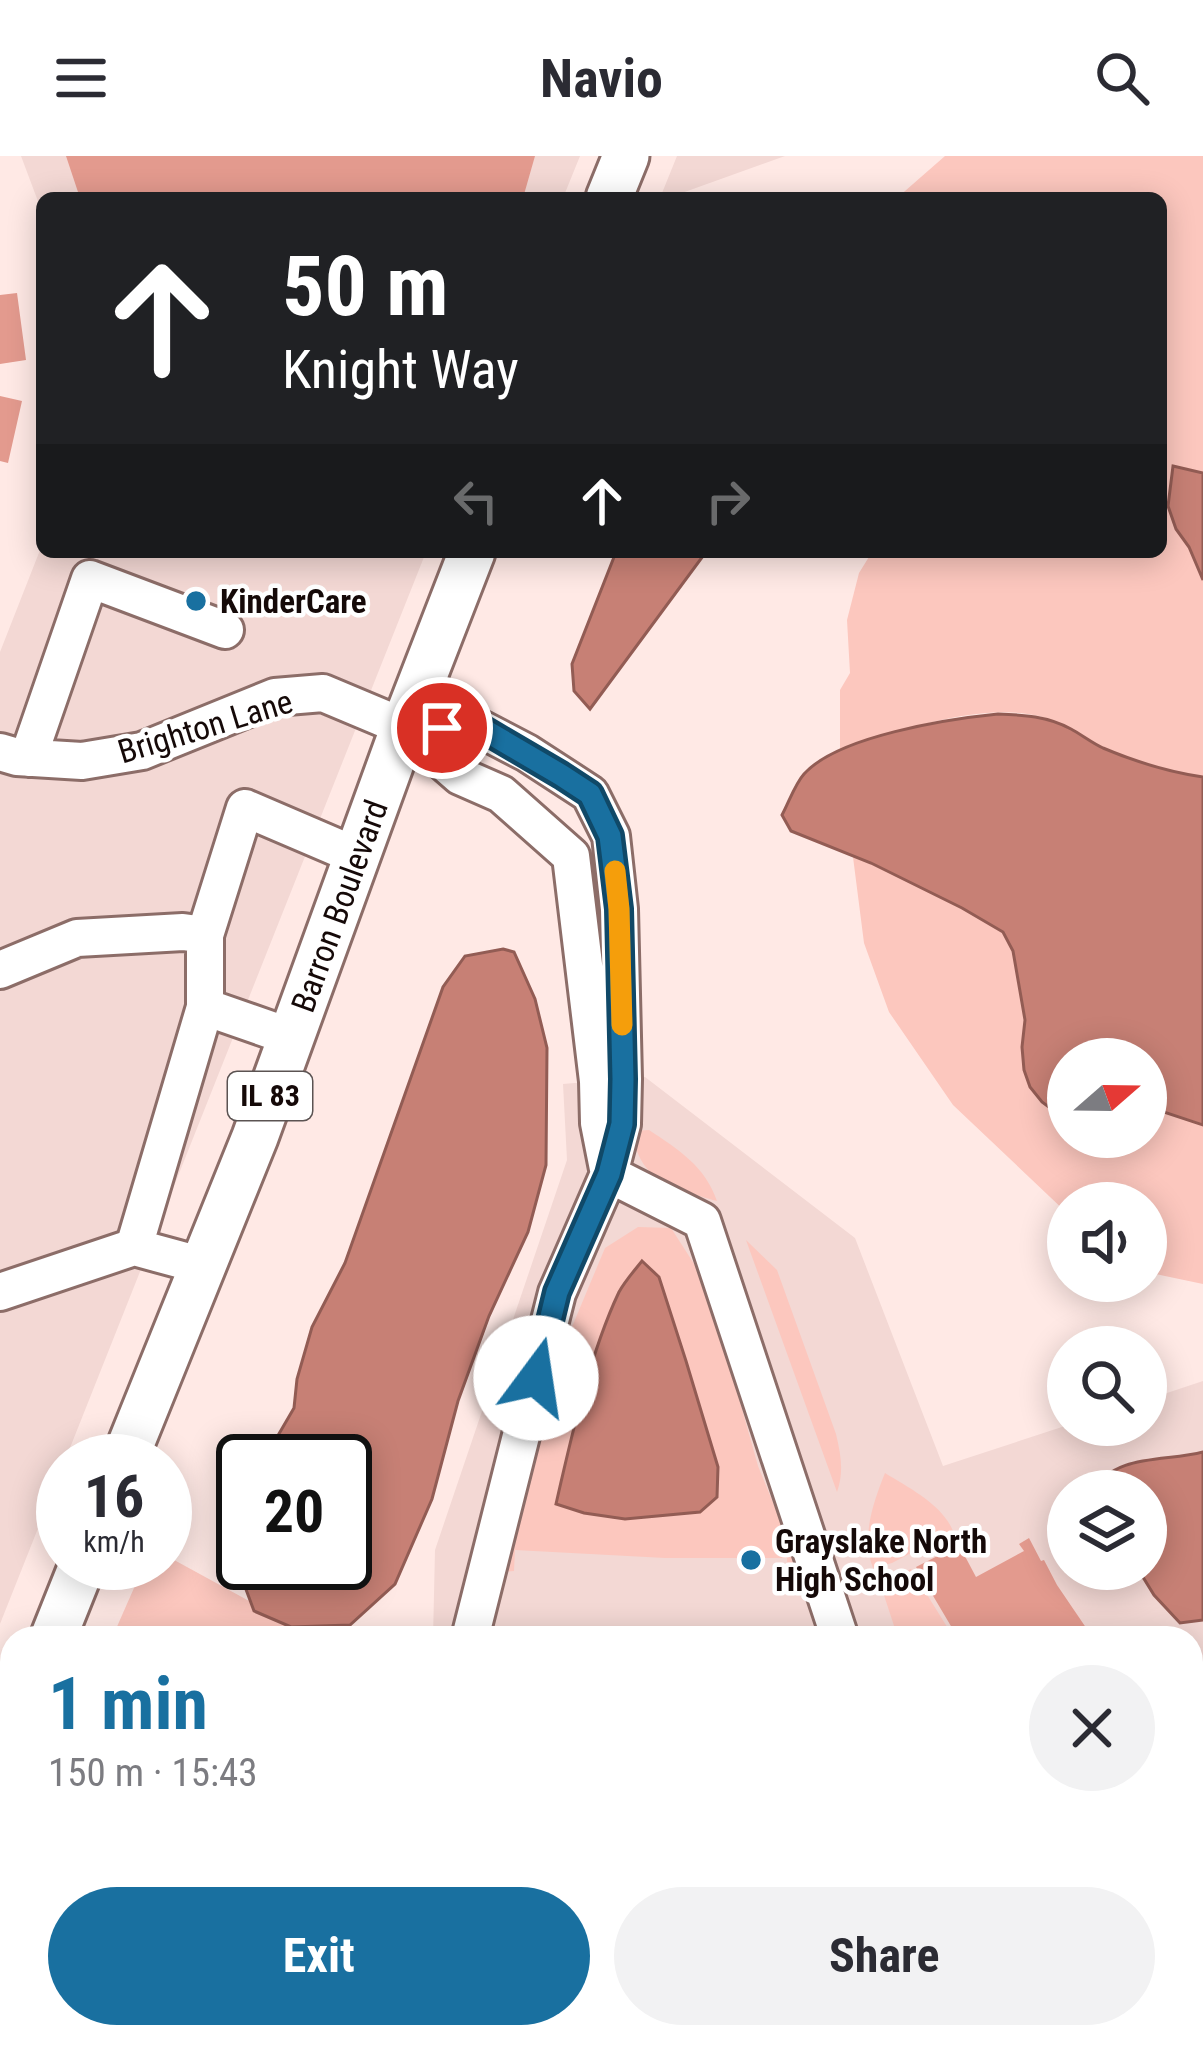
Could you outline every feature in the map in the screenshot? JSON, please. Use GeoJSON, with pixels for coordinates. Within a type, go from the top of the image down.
{"type":"FeatureCollection","features":[{"type":"Feature","properties":{"kind":"main road"},"geometry":{"type":"LineString","coordinates":[[611,192],[626,156]]}},
{"type":"Feature","properties":{"kind":"main road","name":"Barron Boulevard"},"geometry":{"type":"LineString","coordinates":[[135,1434],[204,1266],[470,558]]}},
{"type":"Feature","properties":{"kind":"main road"},"geometry":{"type":"LineString","coordinates":[[57,1626],[72,1590]]}},
{"type":"Feature","properties":{"kind":"street"},"geometry":{"type":"LineString","coordinates":[[14,755],[90,579],[225,630]]}},
{"type":"Feature","properties":{"kind":"street","name":"Brighton Lane"},"geometry":{"type":"LineString","coordinates":[[14,755],[82,761],[142,751],[274,697],[323,692],[404,727]]}},
{"type":"Feature","properties":{"kind":"street"},"geometry":{"type":"LineString","coordinates":[[404,727],[460,776],[501,794],[571,856],[598,1081],[610,1124]]}},
{"type":"Feature","properties":{"kind":"street"},"geometry":{"type":"LineString","coordinates":[[404,727],[481,728],[590,794],[610,836],[619,909],[623,1079],[610,1124],[609,1174],[557,1292],[473,1626]]}},
{"type":"Feature","properties":{"kind":"street"},"geometry":{"type":"LineString","coordinates":[[134,1247],[205,1007],[205,935],[245,808],[357,856]]}},
{"type":"Feature","properties":{"kind":"street"},"geometry":{"type":"LineString","coordinates":[[0,970],[77,938],[205,935]]}},
{"type":"Feature","properties":{"kind":"street"},"geometry":{"type":"LineString","coordinates":[[205,1007],[291,1037]]}},
{"type":"Feature","properties":{"kind":"street"},"geometry":{"type":"LineString","coordinates":[[609,1174],[702,1221],[836,1626]]}},
{"type":"Feature","properties":{"kind":"street"},"geometry":{"type":"LineString","coordinates":[[0,1292],[134,1247],[204,1266]]}},
{"type":"Feature","properties":{"kind":"shaded area"},"geometry":{"type":"Polygon","coordinates":[[[21,156],[580,156],[565,192],[36,192],[36,196],[21,156]]]}},
{"type":"Feature","properties":{"kind":"shaded area"},"geometry":{"type":"Polygon","coordinates":[[[677,156],[785,156],[685,192],[662,192],[677,156]]]}},
{"type":"Feature","properties":{"kind":"shaded area"},"geometry":{"type":"Polygon","coordinates":[[[945,156],[1203,156],[1203,473],[1173,466],[1168,506],[1203,580],[1203,777],[1122,757],[1062,725],[1016,713],[938,721],[840,752],[840,690],[850,673],[847,620],[859,573],[868,558],[1167,558],[1167,192],[904,192],[945,156]]]}},
{"type":"Feature","properties":{"kind":"shaded area"},"geometry":{"type":"Polygon","coordinates":[[[1173,466],[1203,473],[1203,580],[1168,506],[1173,466]]]}},
{"type":"Feature","properties":{"kind":"shaded area"},"geometry":{"type":"Polygon","coordinates":[[[37,558],[424,558],[76,1434],[36,1434],[36,1533],[0,1624],[0,652],[37,558]]]}},
{"type":"Feature","properties":{"kind":"shaded area"},"geometry":{"type":"Polygon","coordinates":[[[614,558],[702,558],[590,709],[574,691],[572,664],[614,558]]]}},
{"type":"Feature","properties":{"kind":"shaded area"},"geometry":{"type":"Polygon","coordinates":[[[998,714],[1053,721],[1128,758],[1203,777],[1203,1125],[1167,1113],[1167,1038],[1047,1038],[1047,1106],[1030,1087],[1024,1070],[1025,1020],[1013,951],[1003,932],[871,863],[791,831],[782,815],[804,774],[820,761],[867,740],[924,725],[998,714]]]}},
{"type":"Feature","properties":{"kind":"shaded area"},"geometry":{"type":"Polygon","coordinates":[[[853,857],[1003,932],[1013,951],[1025,1021],[1024,1070],[1030,1087],[1047,1103],[1047,1158],[1167,1158],[1167,1113],[1203,1125],[1203,1284],[1167,1276],[1167,1182],[1047,1182],[1047,1194],[953,1105],[889,1012],[864,943],[853,857]]]}},
{"type":"Feature","properties":{"kind":"shaded area"},"geometry":{"type":"Polygon","coordinates":[[[503,949],[514,952],[535,999],[547,1048],[546,1165],[528,1232],[489,1316],[458,1401],[432,1499],[395,1584],[350,1625],[289,1626],[254,1611],[246,1590],[372,1590],[372,1434],[279,1434],[294,1408],[312,1327],[345,1263],[443,987],[465,956],[503,949]]]}},
{"type":"Feature","properties":{"kind":"shaded area","name":"Grayslake North High School"},"geometry":{"type":"Polygon","coordinates":[[[645,1077],[855,1238],[943,1466],[1047,1432],[1047,1446],[1167,1446],[1167,1393],[1203,1381],[1203,1626],[433,1626],[435,1550],[567,1160],[563,1084],[645,1077]]]}},
{"type":"Feature","properties":{"kind":"shaded area"},"geometry":{"type":"Polygon","coordinates":[[[649,1130],[698,1168],[717,1201],[673,1187],[650,1172],[636,1148],[633,1131],[649,1130]]]}},
{"type":"Feature","properties":{"kind":"shaded area"},"geometry":{"type":"Polygon","coordinates":[[[638,1227],[671,1228],[698,1270],[758,1466],[803,1576],[788,1579],[787,1558],[515,1550],[514,1571],[498,1572],[546,1389],[605,1248],[638,1227]]]}},
{"type":"Feature","properties":{"kind":"shaded area"},"geometry":{"type":"Polygon","coordinates":[[[746,1240],[777,1270],[836,1434],[841,1463],[837,1492],[746,1240]]]}},
{"type":"Feature","properties":{"kind":"shaded area"},"geometry":{"type":"Polygon","coordinates":[[[642,1261],[659,1277],[686,1361],[718,1467],[717,1497],[700,1512],[625,1519],[584,1513],[556,1504],[599,1342],[619,1292],[642,1261]]]}},
{"type":"Feature","properties":{"kind":"shaded area"},"geometry":{"type":"Polygon","coordinates":[[[1203,1452],[1203,1620],[1180,1623],[1151,1590],[1167,1590],[1167,1470],[1114,1470],[1203,1452]]]}},
{"type":"Feature","properties":{"kind":"shaded area"},"geometry":{"type":"Polygon","coordinates":[[[885,1473],[933,1505],[953,1531],[873,1568],[868,1532],[885,1473]]]}},
{"type":"Feature","properties":{"kind":"shaded area"},"geometry":{"type":"Polygon","coordinates":[[[911,1569],[947,1626],[894,1626],[880,1583],[911,1569]]]}},
{"type":"Feature","properties":{"kind":"shaded area"},"geometry":{"type":"Polygon","coordinates":[[[192,1570],[216,1583],[216,1590],[229,1590],[295,1626],[117,1626],[133,1590],[192,1590],[192,1570]]]}},
{"type":"Feature","properties":{"kind":"building"},"geometry":{"type":"Polygon","coordinates":[[[66,156],[535,156],[525,192],[78,192],[66,156]]]}},
{"type":"Feature","properties":{"kind":"building"},"geometry":{"type":"Polygon","coordinates":[[[17,293],[26,360],[0,364],[0,295],[17,293]]]}},
{"type":"Feature","properties":{"kind":"building"},"geometry":{"type":"Polygon","coordinates":[[[0,396],[22,401],[8,463],[0,461],[0,396]]]}},
{"type":"Feature","properties":{"kind":"building","name":"Grayslake North High School"},"geometry":{"type":"Polygon","coordinates":[[[1029,1538],[1047,1566],[1047,1590],[1060,1590],[1085,1626],[951,1626],[916,1567],[959,1545],[976,1577],[1024,1551],[1019,1544],[1029,1538]]]}},
{"type":"Feature","properties":{"kind":"slow traffic"},"geometry":{"type":"LineString","coordinates":[[615,871],[622,1025]]}},
{"type":"Feature","properties":{"kind":"place","name":"KinderCare"},"geometry":{"type":"Point","coordinates":[196,601]}},
{"type":"Feature","properties":{"kind":"place","name":"Grayslake North High School"},"geometry":{"type":"Point","coordinates":[751,1560]}},
{"type":"Feature","properties":{"kind":"route"},"geometry":{"type":"LineString","coordinates":[[442,728],[481,728],[527,753],[590,794],[610,836],[619,909],[622,1124],[609,1174],[557,1292],[536,1378]]}}]}
